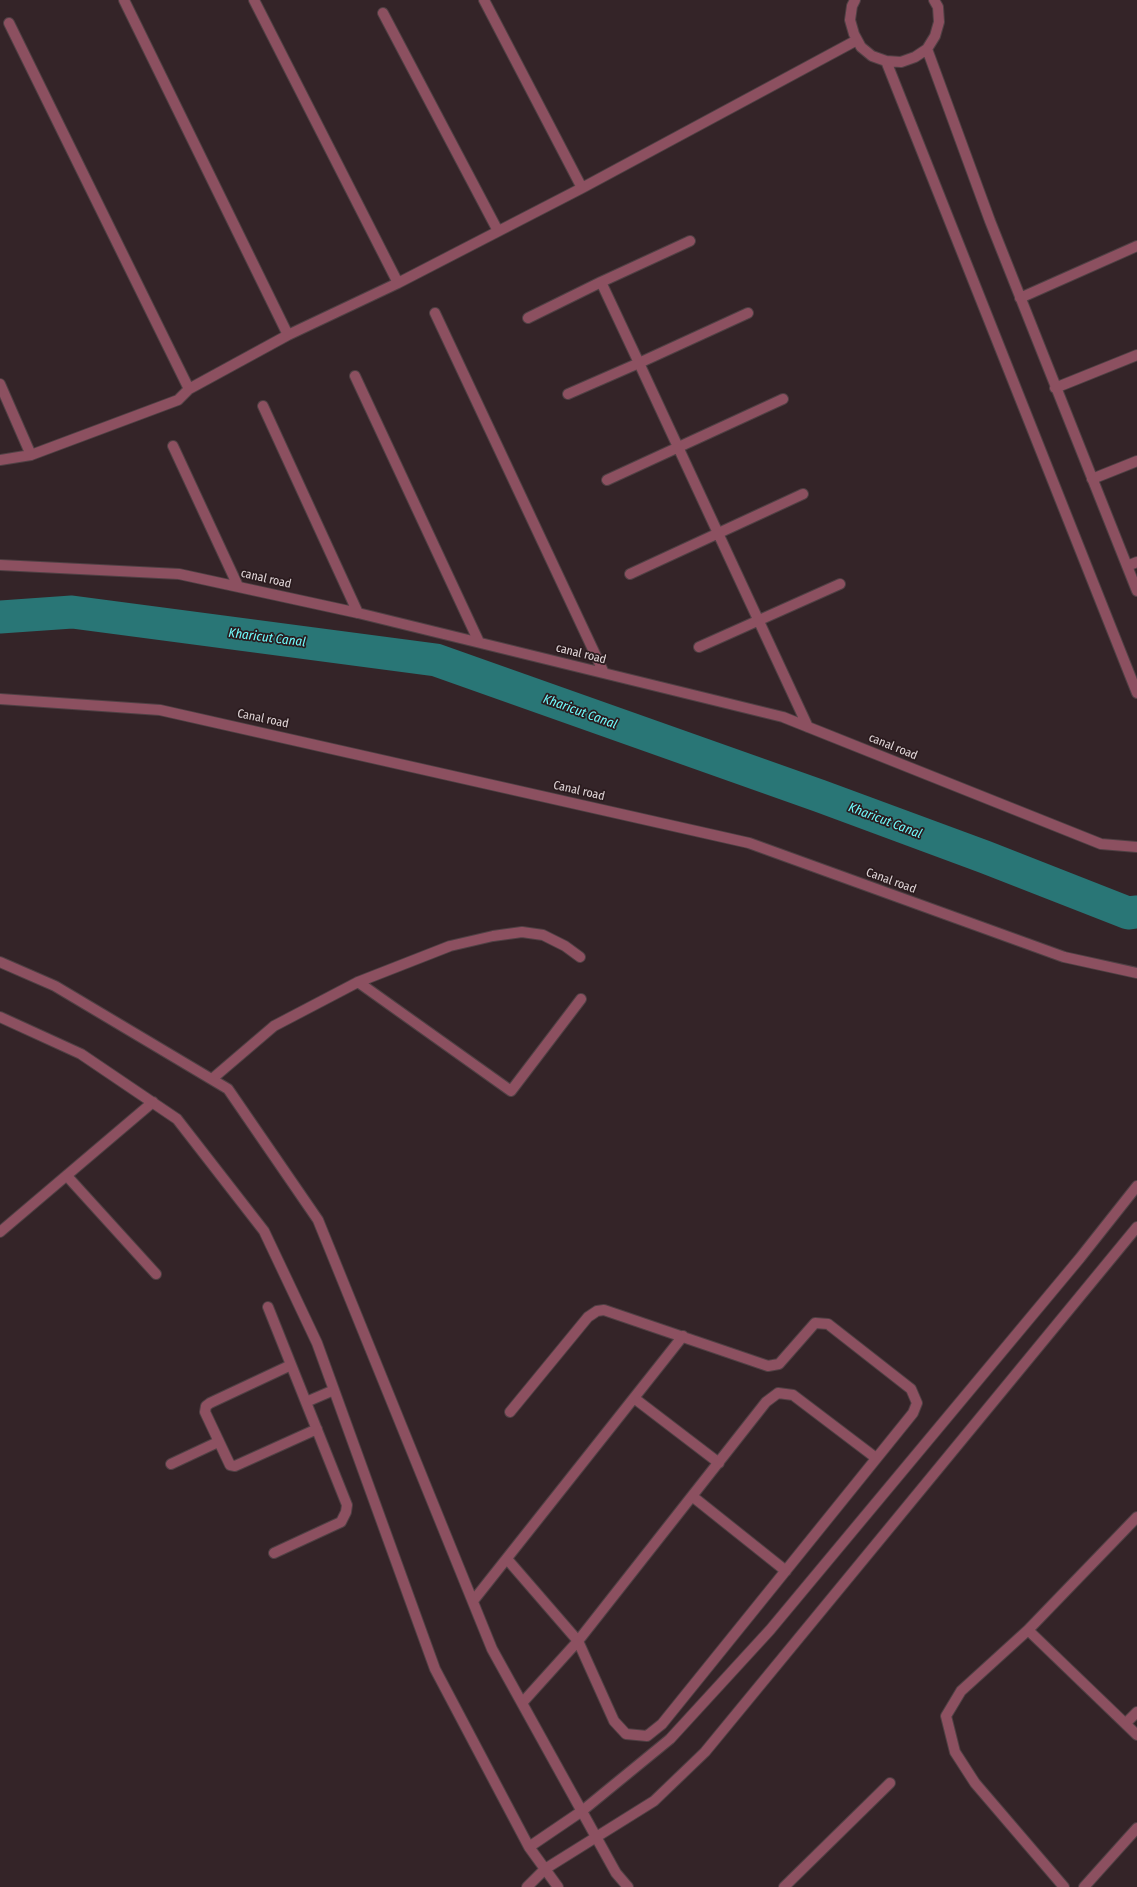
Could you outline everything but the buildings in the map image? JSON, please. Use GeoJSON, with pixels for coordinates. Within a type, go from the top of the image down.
{"type":"FeatureCollection","features":[{"type":"Feature","properties":{"kind":"street"},"geometry":{"type":"LineString","coordinates":[[124,0],[288,335]]}},
{"type":"Feature","properties":{"kind":"street"},"geometry":{"type":"LineString","coordinates":[[254,0],[398,283]]}},
{"type":"Feature","properties":{"kind":"street"},"geometry":{"type":"LineString","coordinates":[[484,0],[582,188]]}},
{"type":"Feature","properties":{"kind":"street"},"geometry":{"type":"LineString","coordinates":[[853,2],[850,20],[854,34],[861,47],[872,56],[886,61],[901,62],[915,57],[927,49],[935,36],[939,22],[938,7],[934,0]]}},
{"type":"Feature","properties":{"kind":"street"},"geometry":{"type":"LineString","coordinates":[[383,13],[498,231]]}},
{"type":"Feature","properties":{"kind":"street"},"geometry":{"type":"LineString","coordinates":[[9,24],[188,389]]}},
{"type":"Feature","properties":{"kind":"street"},"geometry":{"type":"LineString","coordinates":[[0,460],[31,455],[178,400],[188,389],[288,335],[398,283],[582,188],[857,40]]}},
{"type":"Feature","properties":{"kind":"street"},"geometry":{"type":"LineString","coordinates":[[927,49],[1020,298],[1137,591]]}},
{"type":"Feature","properties":{"kind":"street"},"geometry":{"type":"LineString","coordinates":[[886,61],[1137,693]]}},
{"type":"Feature","properties":{"kind":"street"},"geometry":{"type":"LineString","coordinates":[[528,318],[690,241]]}},
{"type":"Feature","properties":{"kind":"street"},"geometry":{"type":"LineString","coordinates":[[1020,298],[1137,246]]}},
{"type":"Feature","properties":{"kind":"street"},"geometry":{"type":"LineString","coordinates":[[602,282],[677,447],[808,727]]}},
{"type":"Feature","properties":{"kind":"street"},"geometry":{"type":"LineString","coordinates":[[435,313],[604,673]]}},
{"type":"Feature","properties":{"kind":"street"},"geometry":{"type":"LineString","coordinates":[[568,394],[748,313]]}},
{"type":"Feature","properties":{"kind":"street"},"geometry":{"type":"LineString","coordinates":[[1055,388],[1137,355]]}},
{"type":"Feature","properties":{"kind":"street"},"geometry":{"type":"LineString","coordinates":[[355,376],[479,642]]}},
{"type":"Feature","properties":{"kind":"street"},"geometry":{"type":"LineString","coordinates":[[0,384],[31,455]]}},
{"type":"Feature","properties":{"kind":"street"},"geometry":{"type":"LineString","coordinates":[[607,480],[783,399]]}},
{"type":"Feature","properties":{"kind":"street"},"geometry":{"type":"LineString","coordinates":[[263,406],[358,613]]}},
{"type":"Feature","properties":{"kind":"street"},"geometry":{"type":"LineString","coordinates":[[173,446],[238,586]]}},
{"type":"Feature","properties":{"kind":"street"},"geometry":{"type":"LineString","coordinates":[[1092,479],[1137,461]]}},
{"type":"Feature","properties":{"kind":"street"},"geometry":{"type":"LineString","coordinates":[[630,574],[803,494]]}},
{"type":"Feature","properties":{"kind":"street"},"geometry":{"type":"LineString","coordinates":[[1127,566],[1137,562]]}},
{"type":"Feature","properties":{"kind":"street","name":"canal road"},"geometry":{"type":"LineString","coordinates":[[0,565],[179,574],[358,613],[783,717],[1101,844],[1137,847]]}},
{"type":"Feature","properties":{"kind":"street"},"geometry":{"type":"LineString","coordinates":[[698,647],[840,584]]}},
{"type":"Feature","properties":{"kind":"street","name":"Canal road"},"geometry":{"type":"LineString","coordinates":[[0,699],[160,710],[749,843],[1064,956],[1130,973],[1137,973]]}},
{"type":"Feature","properties":{"kind":"street"},"geometry":{"type":"LineString","coordinates":[[212,1079],[274,1026],[358,982],[450,946],[493,936],[515,933],[543,935],[565,946],[580,957]]}},
{"type":"Feature","properties":{"kind":"street"},"geometry":{"type":"LineString","coordinates":[[0,962],[56,986],[228,1088],[318,1220],[492,1650],[616,1873],[628,1887]]}},
{"type":"Feature","properties":{"kind":"street"},"geometry":{"type":"LineString","coordinates":[[358,982],[511,1091],[581,999]]}},
{"type":"Feature","properties":{"kind":"street"},"geometry":{"type":"LineString","coordinates":[[0,1017],[81,1054],[177,1119],[264,1231],[317,1343],[435,1669],[529,1847],[558,1887]]}},
{"type":"Feature","properties":{"kind":"street"},"geometry":{"type":"LineString","coordinates":[[0,1232],[153,1102]]}},
{"type":"Feature","properties":{"kind":"street"},"geometry":{"type":"LineString","coordinates":[[67,1176],[156,1274]]}},
{"type":"Feature","properties":{"kind":"street"},"geometry":{"type":"LineString","coordinates":[[529,1847],[582,1811],[670,1739],[770,1630],[1075,1264],[1137,1186]]}},
{"type":"Feature","properties":{"kind":"street"},"geometry":{"type":"LineString","coordinates":[[527,1887],[545,1869],[654,1801],[705,1752],[1137,1228]]}},
{"type":"Feature","properties":{"kind":"street"},"geometry":{"type":"LineString","coordinates":[[268,1307],[347,1504],[346,1512],[341,1522],[274,1553]]}},
{"type":"Feature","properties":{"kind":"street"},"geometry":{"type":"LineString","coordinates":[[506,1559],[578,1641],[614,1721],[626,1734],[647,1736],[662,1724],[913,1413],[917,1403],[911,1389],[828,1324],[815,1323],[779,1364],[768,1366],[604,1310],[597,1311],[588,1317],[510,1412]]}},
{"type":"Feature","properties":{"kind":"street"},"geometry":{"type":"LineString","coordinates":[[472,1601],[683,1336]]}},
{"type":"Feature","properties":{"kind":"street"},"geometry":{"type":"LineString","coordinates":[[292,1366],[206,1406],[205,1412],[227,1462],[230,1465],[236,1466],[317,1429]]}},
{"type":"Feature","properties":{"kind":"street"},"geometry":{"type":"LineString","coordinates":[[306,1402],[334,1390]]}},
{"type":"Feature","properties":{"kind":"street"},"geometry":{"type":"LineString","coordinates":[[522,1703],[578,1641],[766,1402],[778,1393],[793,1395],[876,1458]]}},
{"type":"Feature","properties":{"kind":"street"},"geometry":{"type":"LineString","coordinates":[[634,1398],[719,1463]]}},
{"type":"Feature","properties":{"kind":"street"},"geometry":{"type":"LineString","coordinates":[[171,1464],[218,1442]]}},
{"type":"Feature","properties":{"kind":"street"},"geometry":{"type":"LineString","coordinates":[[692,1496],[786,1571]]}},
{"type":"Feature","properties":{"kind":"street"},"geometry":{"type":"LineString","coordinates":[[1064,1887],[975,1783],[955,1752],[946,1716],[961,1691],[1028,1630],[1137,1516]]}},
{"type":"Feature","properties":{"kind":"street"},"geometry":{"type":"LineString","coordinates":[[1028,1630],[1126,1723],[1137,1736]]}},
{"type":"Feature","properties":{"kind":"street"},"geometry":{"type":"LineString","coordinates":[[1126,1723],[1137,1712]]}},
{"type":"Feature","properties":{"kind":"street"},"geometry":{"type":"LineString","coordinates":[[784,1887],[890,1783]]}},
{"type":"Feature","properties":{"kind":"street"},"geometry":{"type":"LineString","coordinates":[[1084,1887],[1137,1828]]}},
{"type":"Feature","properties":{"kind":"waterway","name":"Kharicut Canal"},"geometry":{"type":"LineString","coordinates":[[0,617],[72,612],[436,660],[820,796],[985,857],[1128,913],[1137,912]]}}]}
